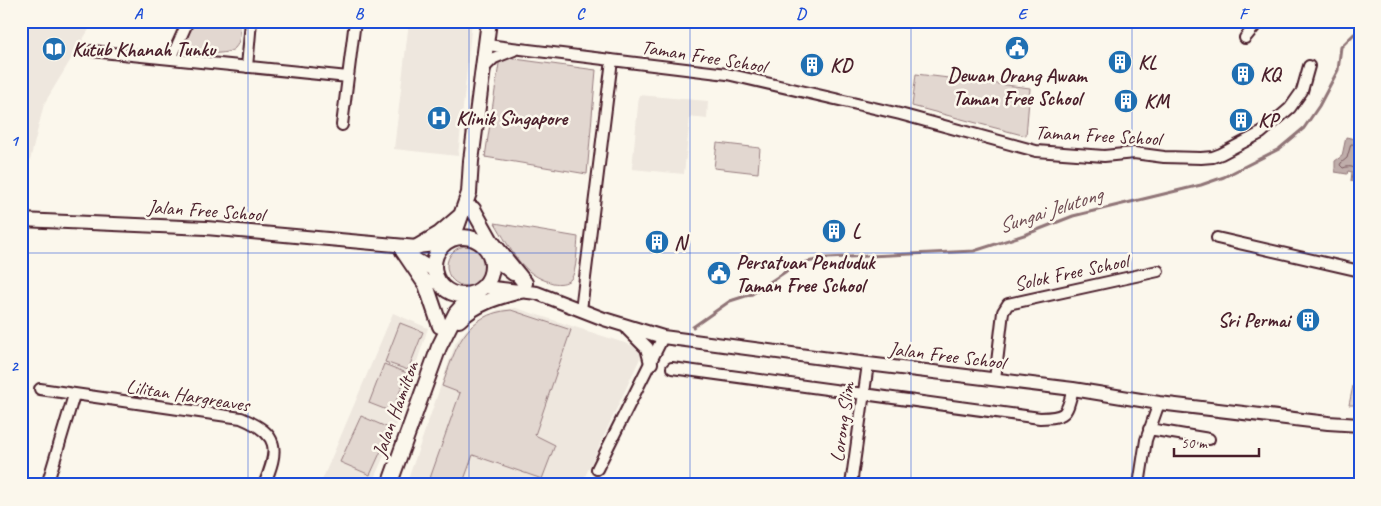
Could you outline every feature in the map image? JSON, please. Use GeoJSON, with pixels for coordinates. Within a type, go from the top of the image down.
{"type":"FeatureCollection","features":[{"type":"Feature","properties":{"kind":"main road"},"geometry":{"type":"LineString","coordinates":[[448,241],[462,236],[480,241],[487,248],[492,257],[492,273],[479,290],[465,295],[456,294],[448,290],[441,284],[434,271],[434,261],[438,252],[448,241],[468,193],[490,21]]}},
{"type":"Feature","properties":{"kind":"main road"},"geometry":{"type":"LineString","coordinates":[[468,193],[480,241]]}},
{"type":"Feature","properties":{"kind":"main road"},"geometry":{"type":"LineString","coordinates":[[460,216],[439,234],[410,249],[443,329],[478,305],[522,287],[491,241],[473,208]]}},
{"type":"Feature","properties":{"kind":"main road","name":"Jalan Hamilton"},"geometry":{"type":"LineString","coordinates":[[389,485],[439,347],[443,329],[441,284]]}},
{"type":"Feature","properties":{"kind":"main road","name":"Jalan Hamilton"},"geometry":{"type":"LineString","coordinates":[[443,329],[479,290]]}},
{"type":"Feature","properties":{"kind":"street"},"geometry":{"type":"LineString","coordinates":[[171,59],[188,21]]}},
{"type":"Feature","properties":{"kind":"street"},"geometry":{"type":"LineString","coordinates":[[246,67],[251,21]]}},
{"type":"Feature","properties":{"kind":"street"},"geometry":{"type":"LineString","coordinates":[[342,125],[355,21]]}},
{"type":"Feature","properties":{"kind":"street"},"geometry":{"type":"LineString","coordinates":[[1245,38],[1259,21]]}},
{"type":"Feature","properties":{"kind":"street","name":"Taman Free School"},"geometry":{"type":"LineString","coordinates":[[487,45],[727,74],[900,114],[1036,151],[1104,156],[1134,153],[1164,157],[1201,158],[1221,154],[1266,130],[1298,100],[1309,66]]}},
{"type":"Feature","properties":{"kind":"street"},"geometry":{"type":"LineString","coordinates":[[483,69],[494,58],[520,49]]}},
{"type":"Feature","properties":{"kind":"street"},"geometry":{"type":"LineString","coordinates":[[92,51],[348,77]]}},
{"type":"Feature","properties":{"kind":"street","name":"Taman Free School"},"geometry":{"type":"LineString","coordinates":[[581,310],[612,60]]}},
{"type":"Feature","properties":{"kind":"street","name":"Jalan Free School"},"geometry":{"type":"LineString","coordinates":[[21,220],[206,228],[389,244],[410,249],[434,271]]}},
{"type":"Feature","properties":{"kind":"street"},"geometry":{"type":"LineString","coordinates":[[1217,238],[1360,270]]}},
{"type":"Feature","properties":{"kind":"street"},"geometry":{"type":"LineString","coordinates":[[410,249],[448,241]]}},
{"type":"Feature","properties":{"kind":"street","name":"Jalan Free School"},"geometry":{"type":"LineString","coordinates":[[492,257],[522,287],[623,325],[663,337],[1074,389],[1159,403],[1360,425]]}},
{"type":"Feature","properties":{"kind":"street","name":"Solok Free School"},"geometry":{"type":"LineString","coordinates":[[995,379],[1004,312],[1008,304],[1158,271]]}},
{"type":"Feature","properties":{"kind":"street"},"geometry":{"type":"LineString","coordinates":[[479,290],[522,287]]}},
{"type":"Feature","properties":{"kind":"street"},"geometry":{"type":"LineString","coordinates":[[623,325],[639,338],[647,348],[651,364]]}},
{"type":"Feature","properties":{"kind":"street"},"geometry":{"type":"LineString","coordinates":[[597,469],[663,337]]}},
{"type":"Feature","properties":{"kind":"street","name":"Lorong Slim"},"geometry":{"type":"LineString","coordinates":[[851,485],[868,364]]}},
{"type":"Feature","properties":{"kind":"street"},"geometry":{"type":"LineString","coordinates":[[672,368],[1040,418],[1060,417],[1068,408],[1074,389]]}},
{"type":"Feature","properties":{"kind":"street","name":"Lilitan Hargreaves"},"geometry":{"type":"LineString","coordinates":[[40,389],[240,418],[257,424],[269,434],[274,451],[273,463],[264,485]]}},
{"type":"Feature","properties":{"kind":"street"},"geometry":{"type":"LineString","coordinates":[[46,485],[74,395]]}},
{"type":"Feature","properties":{"kind":"street"},"geometry":{"type":"LineString","coordinates":[[1139,485],[1146,440],[1159,403]]}},
{"type":"Feature","properties":{"kind":"street"},"geometry":{"type":"LineString","coordinates":[[1149,429],[1209,439]]}},
{"type":"Feature","properties":{"kind":"shaded area"},"geometry":{"type":"Polygon","coordinates":[[[21,21],[94,21],[44,104],[21,197],[21,21]]]}},
{"type":"Feature","properties":{"kind":"shaded area"},"geometry":{"type":"Polygon","coordinates":[[[195,21],[241,21],[237,45],[231,51],[218,53],[203,52],[191,48],[188,44],[188,38],[195,21]]]}},
{"type":"Feature","properties":{"kind":"shaded area"},"geometry":{"type":"Polygon","coordinates":[[[409,21],[472,21],[458,156],[394,149],[409,21]]]}},
{"type":"Feature","properties":{"kind":"shaded area"},"geometry":{"type":"Polygon","coordinates":[[[500,57],[596,70],[587,174],[485,157],[500,57]]]}},
{"type":"Feature","properties":{"kind":"shaded area"},"geometry":{"type":"Polygon","coordinates":[[[916,74],[1030,88],[1026,136],[912,106],[916,74]]]}},
{"type":"Feature","properties":{"kind":"shaded area"},"geometry":{"type":"Polygon","coordinates":[[[639,95],[708,101],[707,119],[690,117],[684,174],[632,169],[639,95]]]}},
{"type":"Feature","properties":{"kind":"shaded area"},"geometry":{"type":"Polygon","coordinates":[[[717,143],[760,148],[758,173],[714,168],[717,143]]]}},
{"type":"Feature","properties":{"kind":"shaded area"},"geometry":{"type":"Polygon","coordinates":[[[495,223],[578,237],[576,265],[571,279],[565,283],[555,283],[533,274],[518,260],[495,223]]]}},
{"type":"Feature","properties":{"kind":"shaded area"},"geometry":{"type":"Polygon","coordinates":[[[467,246],[478,249],[484,255],[487,266],[484,277],[478,283],[467,286],[456,283],[450,277],[447,266],[450,255],[456,249],[467,246]]]}},
{"type":"Feature","properties":{"kind":"shaded area"},"geometry":{"type":"Polygon","coordinates":[[[516,308],[640,348],[642,354],[581,485],[406,485],[456,342],[467,329],[484,317],[498,310],[516,308]]]}},
{"type":"Feature","properties":{"kind":"shaded area"},"geometry":{"type":"Polygon","coordinates":[[[511,310],[571,330],[535,435],[555,445],[542,479],[473,455],[462,485],[428,484],[460,393],[442,386],[458,346],[464,335],[482,318],[511,310]]]}},
{"type":"Feature","properties":{"kind":"shaded area"},"geometry":{"type":"Polygon","coordinates":[[[393,313],[428,328],[392,438],[371,485],[320,485],[393,313]]]}},
{"type":"Feature","properties":{"kind":"shaded area"},"geometry":{"type":"Polygon","coordinates":[[[400,323],[423,332],[408,370],[385,362],[400,323]]]}},
{"type":"Feature","properties":{"kind":"shaded area"},"geometry":{"type":"Polygon","coordinates":[[[1360,353],[1360,405],[1349,405],[1360,353]]]}},
{"type":"Feature","properties":{"kind":"shaded area"},"geometry":{"type":"Polygon","coordinates":[[[384,364],[407,373],[392,412],[369,403],[384,364]]]}},
{"type":"Feature","properties":{"kind":"shaded area"},"geometry":{"type":"Polygon","coordinates":[[[361,416],[391,429],[370,475],[340,462],[361,416]]]}},
{"type":"Feature","properties":{"kind":"water"},"geometry":{"type":"Polygon","coordinates":[[[1346,137],[1360,140],[1360,183],[1351,181],[1352,172],[1348,171],[1347,174],[1335,172],[1335,161],[1342,156],[1346,137]]]}},
{"type":"Feature","properties":{"kind":"waterway","name":"Sungai Jelutong"},"geometry":{"type":"LineString","coordinates":[[693,327],[730,301],[752,294],[797,264],[827,258],[974,251],[1027,234],[1073,216],[1201,185],[1224,177],[1279,149],[1304,128],[1319,106],[1338,70],[1341,47],[1354,34],[1360,33]]}},
{"type":"Feature","properties":{"kind":"waterway","name":"Sungai Jelutong"},"geometry":{"type":"LineString","coordinates":[[591,485],[595,477]]}},
{"type":"Feature","properties":{"kind":"place","name":"Dewan Orang Awam Taman Free School"},"geometry":{"type":"Point","coordinates":[1017,48]}},
{"type":"Feature","properties":{"kind":"place","name":"Kutub Khanah Tunku"},"geometry":{"type":"Point","coordinates":[54,49]}},
{"type":"Feature","properties":{"kind":"place","name":"KL"},"geometry":{"type":"Point","coordinates":[1120,62]}},
{"type":"Feature","properties":{"kind":"place","name":"KD"},"geometry":{"type":"Point","coordinates":[812,65]}},
{"type":"Feature","properties":{"kind":"place","name":"KQ"},"geometry":{"type":"Point","coordinates":[1243,74]}},
{"type":"Feature","properties":{"kind":"place","name":"KM"},"geometry":{"type":"Point","coordinates":[1126,101]}},
{"type":"Feature","properties":{"kind":"place","name":"Klinik Singapore"},"geometry":{"type":"Point","coordinates":[439,118]}},
{"type":"Feature","properties":{"kind":"place","name":"KP"},"geometry":{"type":"Point","coordinates":[1241,120]}},
{"type":"Feature","properties":{"kind":"place","name":"L"},"geometry":{"type":"Point","coordinates":[834,231]}},
{"type":"Feature","properties":{"kind":"place","name":"N"},"geometry":{"type":"Point","coordinates":[657,242]}},
{"type":"Feature","properties":{"kind":"place","name":"Persatuan Penduduk Taman Free School"},"geometry":{"type":"Point","coordinates":[719,273]}},
{"type":"Feature","properties":{"kind":"place","name":"Sri Permai"},"geometry":{"type":"Point","coordinates":[1308,320]}}]}
